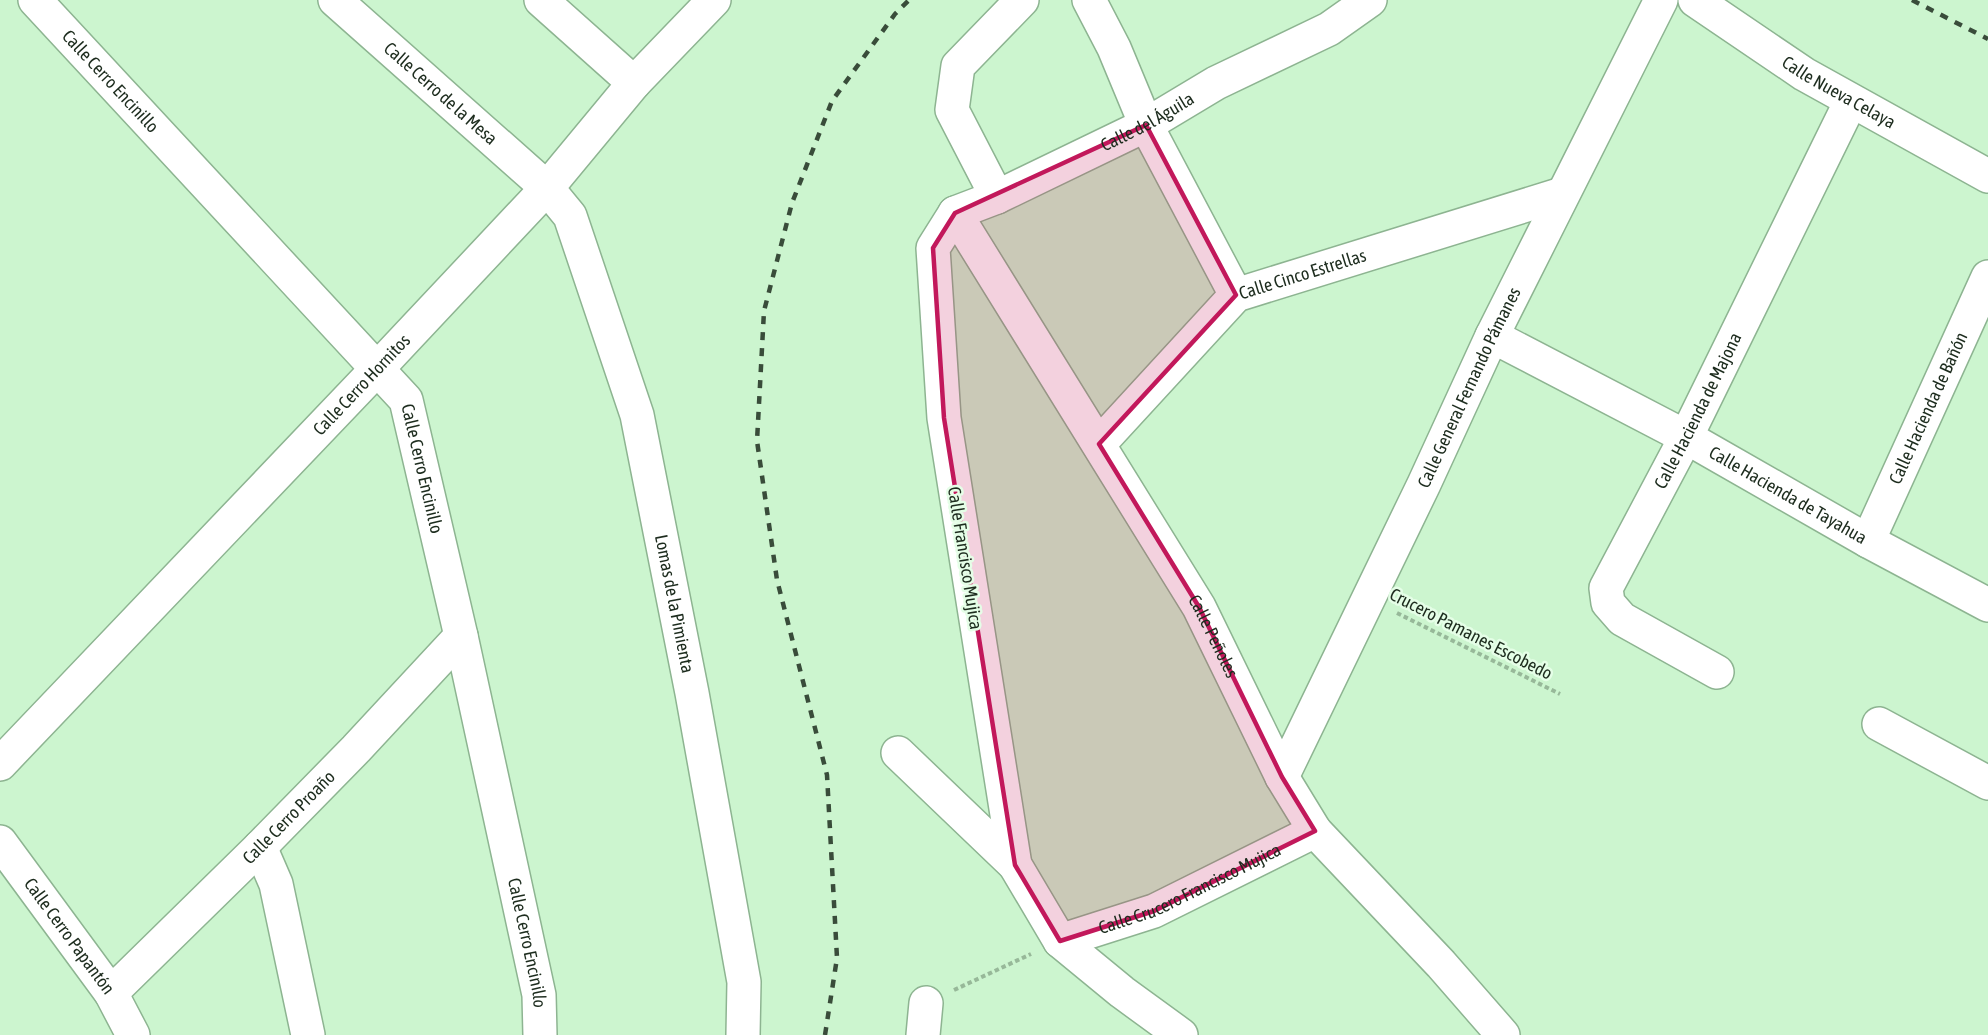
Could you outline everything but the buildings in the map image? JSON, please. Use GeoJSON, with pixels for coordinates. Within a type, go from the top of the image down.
{"type":"FeatureCollection","features":[{"type":"Feature","properties":{"kind":"street","name":"Calle Cerro Encinillo"},"geometry":{"type":"LineString","coordinates":[[35,0],[406,400],[461,636],[539,995],[540,1035]]}},
{"type":"Feature","properties":{"kind":"street","name":"Calle Cerro de la Mesa"},"geometry":{"type":"LineString","coordinates":[[335,0],[547,188]]}},
{"type":"Feature","properties":{"kind":"street"},"geometry":{"type":"LineString","coordinates":[[541,0],[634,83]]}},
{"type":"Feature","properties":{"kind":"street","name":"Calle Cerro Hornitos"},"geometry":{"type":"LineString","coordinates":[[0,764],[547,188],[634,83],[714,0]]}},
{"type":"Feature","properties":{"kind":"street"},"geometry":{"type":"LineString","coordinates":[[998,197],[952,110],[958,66],[1022,0]]}},
{"type":"Feature","properties":{"kind":"street"},"geometry":{"type":"LineString","coordinates":[[1089,0],[1114,48],[1146,125],[1236,295]]}},
{"type":"Feature","properties":{"kind":"street","name":"Calle del Águila"},"geometry":{"type":"LineString","coordinates":[[955,213],[998,197],[1146,125],[1216,83],[1329,29],[1370,0]]}},
{"type":"Feature","properties":{"kind":"street","name":"Calle General Fernando Pámanes"},"geometry":{"type":"LineString","coordinates":[[1282,777],[1424,484],[1492,336],[1661,0]]}},
{"type":"Feature","properties":{"kind":"street","name":"Calle Nueva Celaya"},"geometry":{"type":"LineString","coordinates":[[1695,0],[1804,74],[1988,176]]}},
{"type":"Feature","properties":{"kind":"street","name":"Calle Nueva Celaya"},"geometry":{"type":"LineString","coordinates":[[1724,0],[1848,77],[1988,152]]}},
{"type":"Feature","properties":{"kind":"street","name":"Calle Hacienda de Majona"},"geometry":{"type":"LineString","coordinates":[[1716,672],[1622,619],[1608,603],[1606,588],[1686,437],[1851,101]]}},
{"type":"Feature","properties":{"kind":"street","name":"Lomas de la Pimienta"},"geometry":{"type":"LineString","coordinates":[[547,188],[570,216],[637,415],[692,693],[744,982],[743,1035]]}},
{"type":"Feature","properties":{"kind":"street","name":"Calle Cinco Estrellas"},"geometry":{"type":"LineString","coordinates":[[1099,444],[1236,295],[1562,194]]}},
{"type":"Feature","properties":{"kind":"street","name":"Calle Francisco Mujica"},"geometry":{"type":"LineString","coordinates":[[955,213],[933,248],[944,418],[1014,865]]}},
{"type":"Feature","properties":{"kind":"street","name":"Calle Peñoles"},"geometry":{"type":"LineString","coordinates":[[955,213],[1199,607],[1282,777],[1315,831],[1441,964],[1503,1035]]}},
{"type":"Feature","properties":{"kind":"street","name":"Calle Hacienda de Bañón"},"geometry":{"type":"LineString","coordinates":[[1868,541],[1988,277]]}},
{"type":"Feature","properties":{"kind":"street","name":"Calle Hacienda de Tayahua"},"geometry":{"type":"LineString","coordinates":[[1492,336],[1686,437],[1868,541],[1988,605]]}},
{"type":"Feature","properties":{"kind":"street","name":"Calle Cerro Proaño"},"geometry":{"type":"LineString","coordinates":[[111,993],[260,847],[356,749],[461,636]]}},
{"type":"Feature","properties":{"kind":"street"},"geometry":{"type":"LineString","coordinates":[[1879,724],[1988,783]]}},
{"type":"Feature","properties":{"kind":"street","name":"Calle Francisco Mujica"},"geometry":{"type":"LineString","coordinates":[[898,753],[1014,865],[1060,941],[1122,992],[1181,1035]]}},
{"type":"Feature","properties":{"kind":"street","name":"Calle Crucero Francisco Mujica"},"geometry":{"type":"LineString","coordinates":[[1060,941],[1154,911],[1315,831]]}},
{"type":"Feature","properties":{"kind":"street","name":"Calle Cerro Papantón"},"geometry":{"type":"LineString","coordinates":[[0,842],[111,993],[133,1035]]}},
{"type":"Feature","properties":{"kind":"street"},"geometry":{"type":"LineString","coordinates":[[260,847],[276,884],[308,1035]]}},
{"type":"Feature","properties":{"kind":"street"},"geometry":{"type":"LineString","coordinates":[[923,1035],[926,1003]]}},
{"type":"Feature","properties":{"kind":"path","name":"Crucero Pamanes Escobedo"},"geometry":{"type":"LineString","coordinates":[[1369,598],[1560,694]]}},
{"type":"Feature","properties":{"kind":"path"},"geometry":{"type":"LineString","coordinates":[[926,1003],[1060,941]]}},
{"type":"Feature","properties":{"kind":"highlighted area"},"geometry":{"type":"Polygon","coordinates":[[[1146,125],[1236,295],[1099,444],[1199,607],[1282,777],[1315,831],[1154,911],[1060,941],[1015,865],[944,418],[933,248],[955,213],[1146,125]]]}},
{"type":"Feature","properties":{"kind":"railway"},"geometry":{"type":"LineString","coordinates":[[825,1035],[837,958],[827,775],[777,580],[757,441],[764,311],[792,203],[832,101],[895,14],[909,0]]}},
{"type":"Feature","properties":{"kind":"railway"},"geometry":{"type":"LineString","coordinates":[[1912,0],[1988,39]]}}]}
